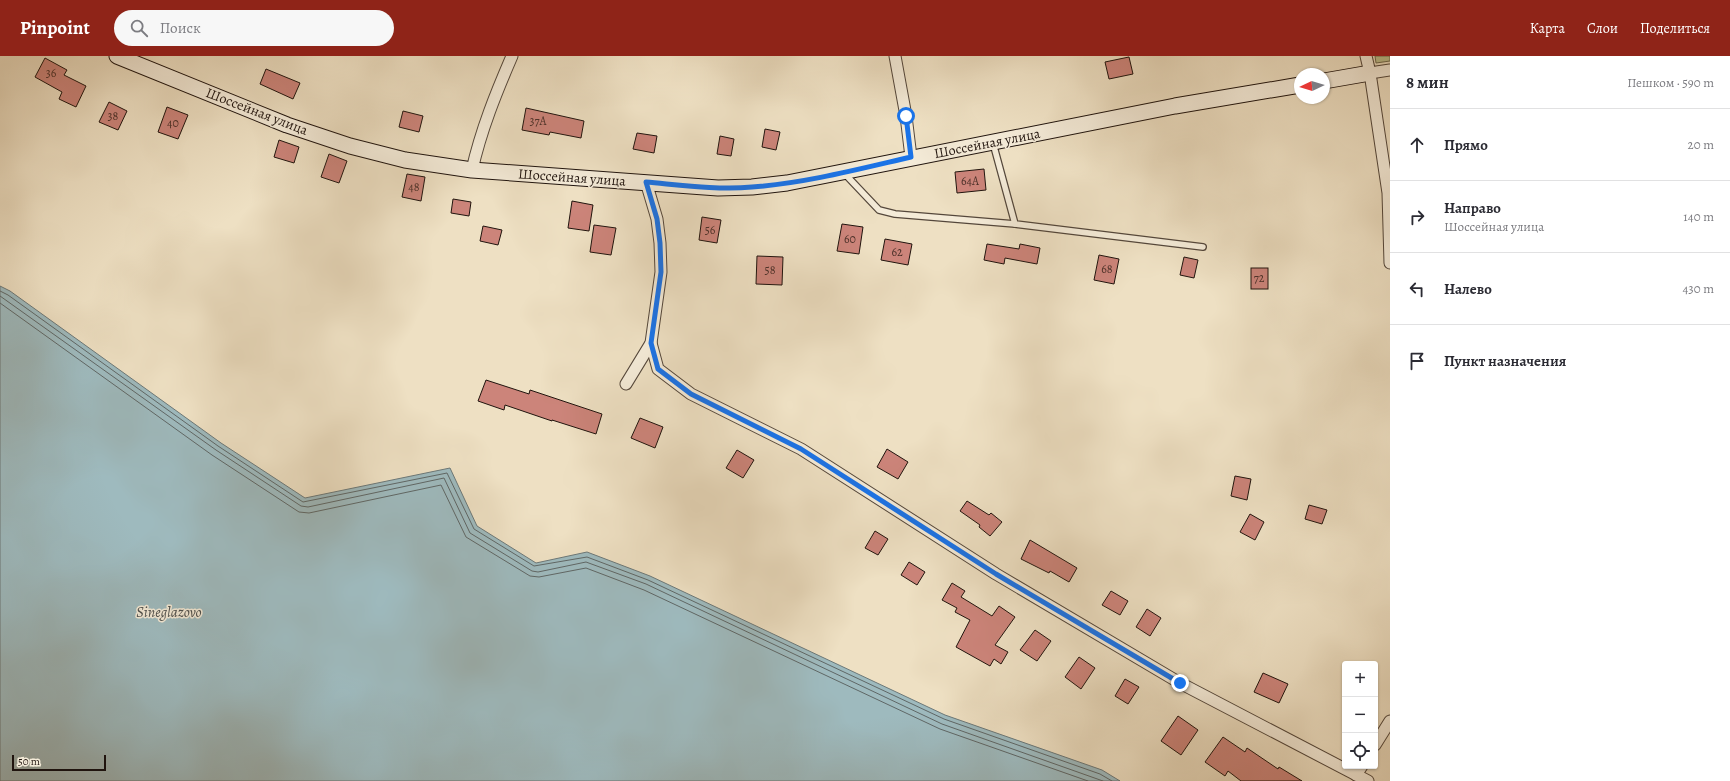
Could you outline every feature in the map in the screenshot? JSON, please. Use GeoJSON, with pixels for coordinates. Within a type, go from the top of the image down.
{"type":"FeatureCollection","features":[{"type":"Feature","properties":{"kind":"street","name":"Шоссейная улица"},"geometry":{"type":"LineString","coordinates":[[117,56],[287,124],[350,146],[405,160],[472,170],[718,188],[752,187],[787,183],[843,173],[911,157],[993,143],[1175,106],[1294,86]]}},
{"type":"Feature","properties":{"kind":"street"},"geometry":{"type":"LineString","coordinates":[[472,170],[478,141],[491,104],[512,56]]}},
{"type":"Feature","properties":{"kind":"street"},"geometry":{"type":"LineString","coordinates":[[895,56],[906,116],[911,157]]}},
{"type":"Feature","properties":{"kind":"street"},"geometry":{"type":"LineString","coordinates":[[1366,56],[1370,73],[1388,193],[1390,263]]}},
{"type":"Feature","properties":{"kind":"street"},"geometry":{"type":"LineString","coordinates":[[1330,80],[1390,70]]}},
{"type":"Feature","properties":{"kind":"street"},"geometry":{"type":"LineString","coordinates":[[646,182],[657,219],[660,243],[661,272],[651,343],[658,369],[691,394],[801,449],[996,574],[1173,679],[1359,771],[1368,781]]}},
{"type":"Feature","properties":{"kind":"street"},"geometry":{"type":"LineString","coordinates":[[626,384],[651,343]]}},
{"type":"Feature","properties":{"kind":"street"},"geometry":{"type":"LineString","coordinates":[[1378,740],[1390,721]]}},
{"type":"Feature","properties":{"kind":"lane"},"geometry":{"type":"LineString","coordinates":[[993,143],[1015,224]]}},
{"type":"Feature","properties":{"kind":"lane"},"geometry":{"type":"LineString","coordinates":[[843,173],[879,210],[895,214],[1015,224],[1203,247]]}},
{"type":"Feature","properties":{"kind":"green space"},"geometry":{"type":"Polygon","coordinates":[[[1375,56],[1390,56],[1390,61],[1376,63],[1375,56]]]}},
{"type":"Feature","properties":{"kind":"water","name":"Sineglazovo"},"geometry":{"type":"Polygon","coordinates":[[[0,286],[10,291],[221,443],[305,498],[450,468],[477,526],[536,563],[587,552],[650,576],[945,715],[1102,770],[1120,781],[0,781],[0,286]]]}},
{"type":"Feature","properties":{"kind":"building"},"geometry":{"type":"Polygon","coordinates":[[[1129,57],[1133,74],[1109,79],[1105,62],[1129,57]]]}},
{"type":"Feature","properties":{"kind":"building"},"geometry":{"type":"Polygon","coordinates":[[[45,58],[67,70],[64,75],[86,86],[76,107],[59,99],[62,92],[35,77],[45,58]]]}},
{"type":"Feature","properties":{"kind":"building"},"geometry":{"type":"Polygon","coordinates":[[[266,69],[300,83],[293,99],[260,84],[266,69]]]}},
{"type":"Feature","properties":{"kind":"building"},"geometry":{"type":"Polygon","coordinates":[[[109,102],[127,111],[118,130],[99,122],[109,102]]]}},
{"type":"Feature","properties":{"kind":"building"},"geometry":{"type":"Polygon","coordinates":[[[167,107],[188,115],[178,139],[158,132],[167,107]]]}},
{"type":"Feature","properties":{"kind":"building"},"geometry":{"type":"Polygon","coordinates":[[[526,108],[584,121],[581,138],[550,132],[549,135],[522,130],[526,108]]]}},
{"type":"Feature","properties":{"kind":"building"},"geometry":{"type":"Polygon","coordinates":[[[403,111],[423,116],[419,132],[399,127],[403,111]]]}},
{"type":"Feature","properties":{"kind":"building"},"geometry":{"type":"Polygon","coordinates":[[[765,129],[780,132],[776,150],[762,147],[765,129]]]}},
{"type":"Feature","properties":{"kind":"building"},"geometry":{"type":"Polygon","coordinates":[[[637,133],[657,136],[654,153],[633,149],[637,133]]]}},
{"type":"Feature","properties":{"kind":"building"},"geometry":{"type":"Polygon","coordinates":[[[720,136],[734,139],[731,156],[717,154],[720,136]]]}},
{"type":"Feature","properties":{"kind":"building"},"geometry":{"type":"Polygon","coordinates":[[[279,140],[299,147],[294,163],[274,157],[279,140]]]}},
{"type":"Feature","properties":{"kind":"building"},"geometry":{"type":"Polygon","coordinates":[[[329,154],[347,161],[339,183],[321,177],[329,154]]]}},
{"type":"Feature","properties":{"kind":"building"},"geometry":{"type":"Polygon","coordinates":[[[984,169],[986,190],[957,193],[955,172],[984,169]]]}},
{"type":"Feature","properties":{"kind":"building"},"geometry":{"type":"Polygon","coordinates":[[[407,174],[425,177],[421,201],[402,197],[407,174]]]}},
{"type":"Feature","properties":{"kind":"building"},"geometry":{"type":"Polygon","coordinates":[[[453,199],[471,202],[469,216],[451,213],[453,199]]]}},
{"type":"Feature","properties":{"kind":"building"},"geometry":{"type":"Polygon","coordinates":[[[572,201],[593,205],[589,231],[568,228],[572,201]]]}},
{"type":"Feature","properties":{"kind":"building"},"geometry":{"type":"Polygon","coordinates":[[[702,217],[721,220],[717,243],[699,240],[702,217]]]}},
{"type":"Feature","properties":{"kind":"building"},"geometry":{"type":"Polygon","coordinates":[[[842,224],[863,227],[859,254],[837,251],[842,224]]]}},
{"type":"Feature","properties":{"kind":"building"},"geometry":{"type":"Polygon","coordinates":[[[594,225],[616,228],[611,255],[590,252],[594,225]]]}},
{"type":"Feature","properties":{"kind":"building"},"geometry":{"type":"Polygon","coordinates":[[[483,226],[502,230],[498,245],[480,241],[483,226]]]}},
{"type":"Feature","properties":{"kind":"building"},"geometry":{"type":"Polygon","coordinates":[[[885,239],[912,244],[908,265],[881,260],[885,239]]]}},
{"type":"Feature","properties":{"kind":"building"},"geometry":{"type":"Polygon","coordinates":[[[987,244],[1019,249],[1020,244],[1040,248],[1037,264],[1005,258],[1004,264],[984,260],[987,244]]]}},
{"type":"Feature","properties":{"kind":"building"},"geometry":{"type":"Polygon","coordinates":[[[1099,255],[1119,259],[1114,284],[1094,280],[1099,255]]]}},
{"type":"Feature","properties":{"kind":"building"},"geometry":{"type":"Polygon","coordinates":[[[757,256],[783,257],[782,285],[756,284],[757,256]]]}},
{"type":"Feature","properties":{"kind":"building"},"geometry":{"type":"Polygon","coordinates":[[[1184,257],[1198,260],[1194,278],[1180,275],[1184,257]]]}},
{"type":"Feature","properties":{"kind":"building"},"geometry":{"type":"Polygon","coordinates":[[[1251,268],[1268,268],[1268,289],[1251,289],[1251,268]]]}},
{"type":"Feature","properties":{"kind":"building"},"geometry":{"type":"Polygon","coordinates":[[[486,380],[529,394],[530,390],[602,414],[596,434],[505,405],[504,410],[478,401],[486,380]]]}},
{"type":"Feature","properties":{"kind":"building"},"geometry":{"type":"Polygon","coordinates":[[[640,418],[663,427],[655,448],[631,438],[640,418]]]}},
{"type":"Feature","properties":{"kind":"building"},"geometry":{"type":"Polygon","coordinates":[[[887,449],[908,462],[898,479],[877,467],[887,449]]]}},
{"type":"Feature","properties":{"kind":"building"},"geometry":{"type":"Polygon","coordinates":[[[737,450],[754,460],[743,478],[726,468],[737,450]]]}},
{"type":"Feature","properties":{"kind":"building"},"geometry":{"type":"Polygon","coordinates":[[[1235,476],[1251,479],[1247,500],[1231,496],[1235,476]]]}},
{"type":"Feature","properties":{"kind":"building"},"geometry":{"type":"Polygon","coordinates":[[[967,501],[989,515],[991,513],[1002,522],[990,536],[979,527],[980,525],[960,511],[967,501]]]}},
{"type":"Feature","properties":{"kind":"building"},"geometry":{"type":"Polygon","coordinates":[[[1309,505],[1327,510],[1322,524],[1305,519],[1309,505]]]}},
{"type":"Feature","properties":{"kind":"building"},"geometry":{"type":"Polygon","coordinates":[[[1250,514],[1264,522],[1255,540],[1240,532],[1250,514]]]}},
{"type":"Feature","properties":{"kind":"building"},"geometry":{"type":"Polygon","coordinates":[[[875,531],[888,539],[878,555],[865,548],[875,531]]]}},
{"type":"Feature","properties":{"kind":"building"},"geometry":{"type":"Polygon","coordinates":[[[1030,540],[1077,568],[1069,582],[1050,571],[1049,573],[1021,559],[1030,540]]]}},
{"type":"Feature","properties":{"kind":"building"},"geometry":{"type":"Polygon","coordinates":[[[909,562],[925,572],[917,585],[901,575],[909,562]]]}},
{"type":"Feature","properties":{"kind":"building"},"geometry":{"type":"Polygon","coordinates":[[[952,583],[965,591],[961,597],[992,616],[999,606],[1015,617],[995,645],[1008,652],[1001,664],[994,659],[990,666],[956,647],[970,620],[955,612],[957,608],[942,600],[952,583]]]}},
{"type":"Feature","properties":{"kind":"building"},"geometry":{"type":"Polygon","coordinates":[[[1111,591],[1128,601],[1120,615],[1102,605],[1111,591]]]}},
{"type":"Feature","properties":{"kind":"building"},"geometry":{"type":"Polygon","coordinates":[[[1147,609],[1161,618],[1150,636],[1136,627],[1147,609]]]}},
{"type":"Feature","properties":{"kind":"building"},"geometry":{"type":"Polygon","coordinates":[[[1035,630],[1051,641],[1037,661],[1020,650],[1035,630]]]}},
{"type":"Feature","properties":{"kind":"building"},"geometry":{"type":"Polygon","coordinates":[[[1079,657],[1095,668],[1081,689],[1065,677],[1079,657]]]}},
{"type":"Feature","properties":{"kind":"building"},"geometry":{"type":"Polygon","coordinates":[[[1263,673],[1288,684],[1279,703],[1254,692],[1263,673]]]}},
{"type":"Feature","properties":{"kind":"building"},"geometry":{"type":"Polygon","coordinates":[[[1125,679],[1139,687],[1128,704],[1115,696],[1125,679]]]}},
{"type":"Feature","properties":{"kind":"building"},"geometry":{"type":"Polygon","coordinates":[[[1178,716],[1198,730],[1181,755],[1161,741],[1178,716]]]}},
{"type":"Feature","properties":{"kind":"building"},"geometry":{"type":"Polygon","coordinates":[[[1223,737],[1245,752],[1247,748],[1278,769],[1279,767],[1302,781],[1241,781],[1228,771],[1225,776],[1205,762],[1223,737]]]}},
{"type":"Feature","properties":{"kind":"route"},"geometry":{"type":"LineString","coordinates":[[906,116],[911,157],[843,173],[787,183],[752,187],[718,188],[646,182],[657,219],[660,243],[661,272],[651,343],[658,369],[691,394],[801,449],[996,574],[1180,683]]}}]}
